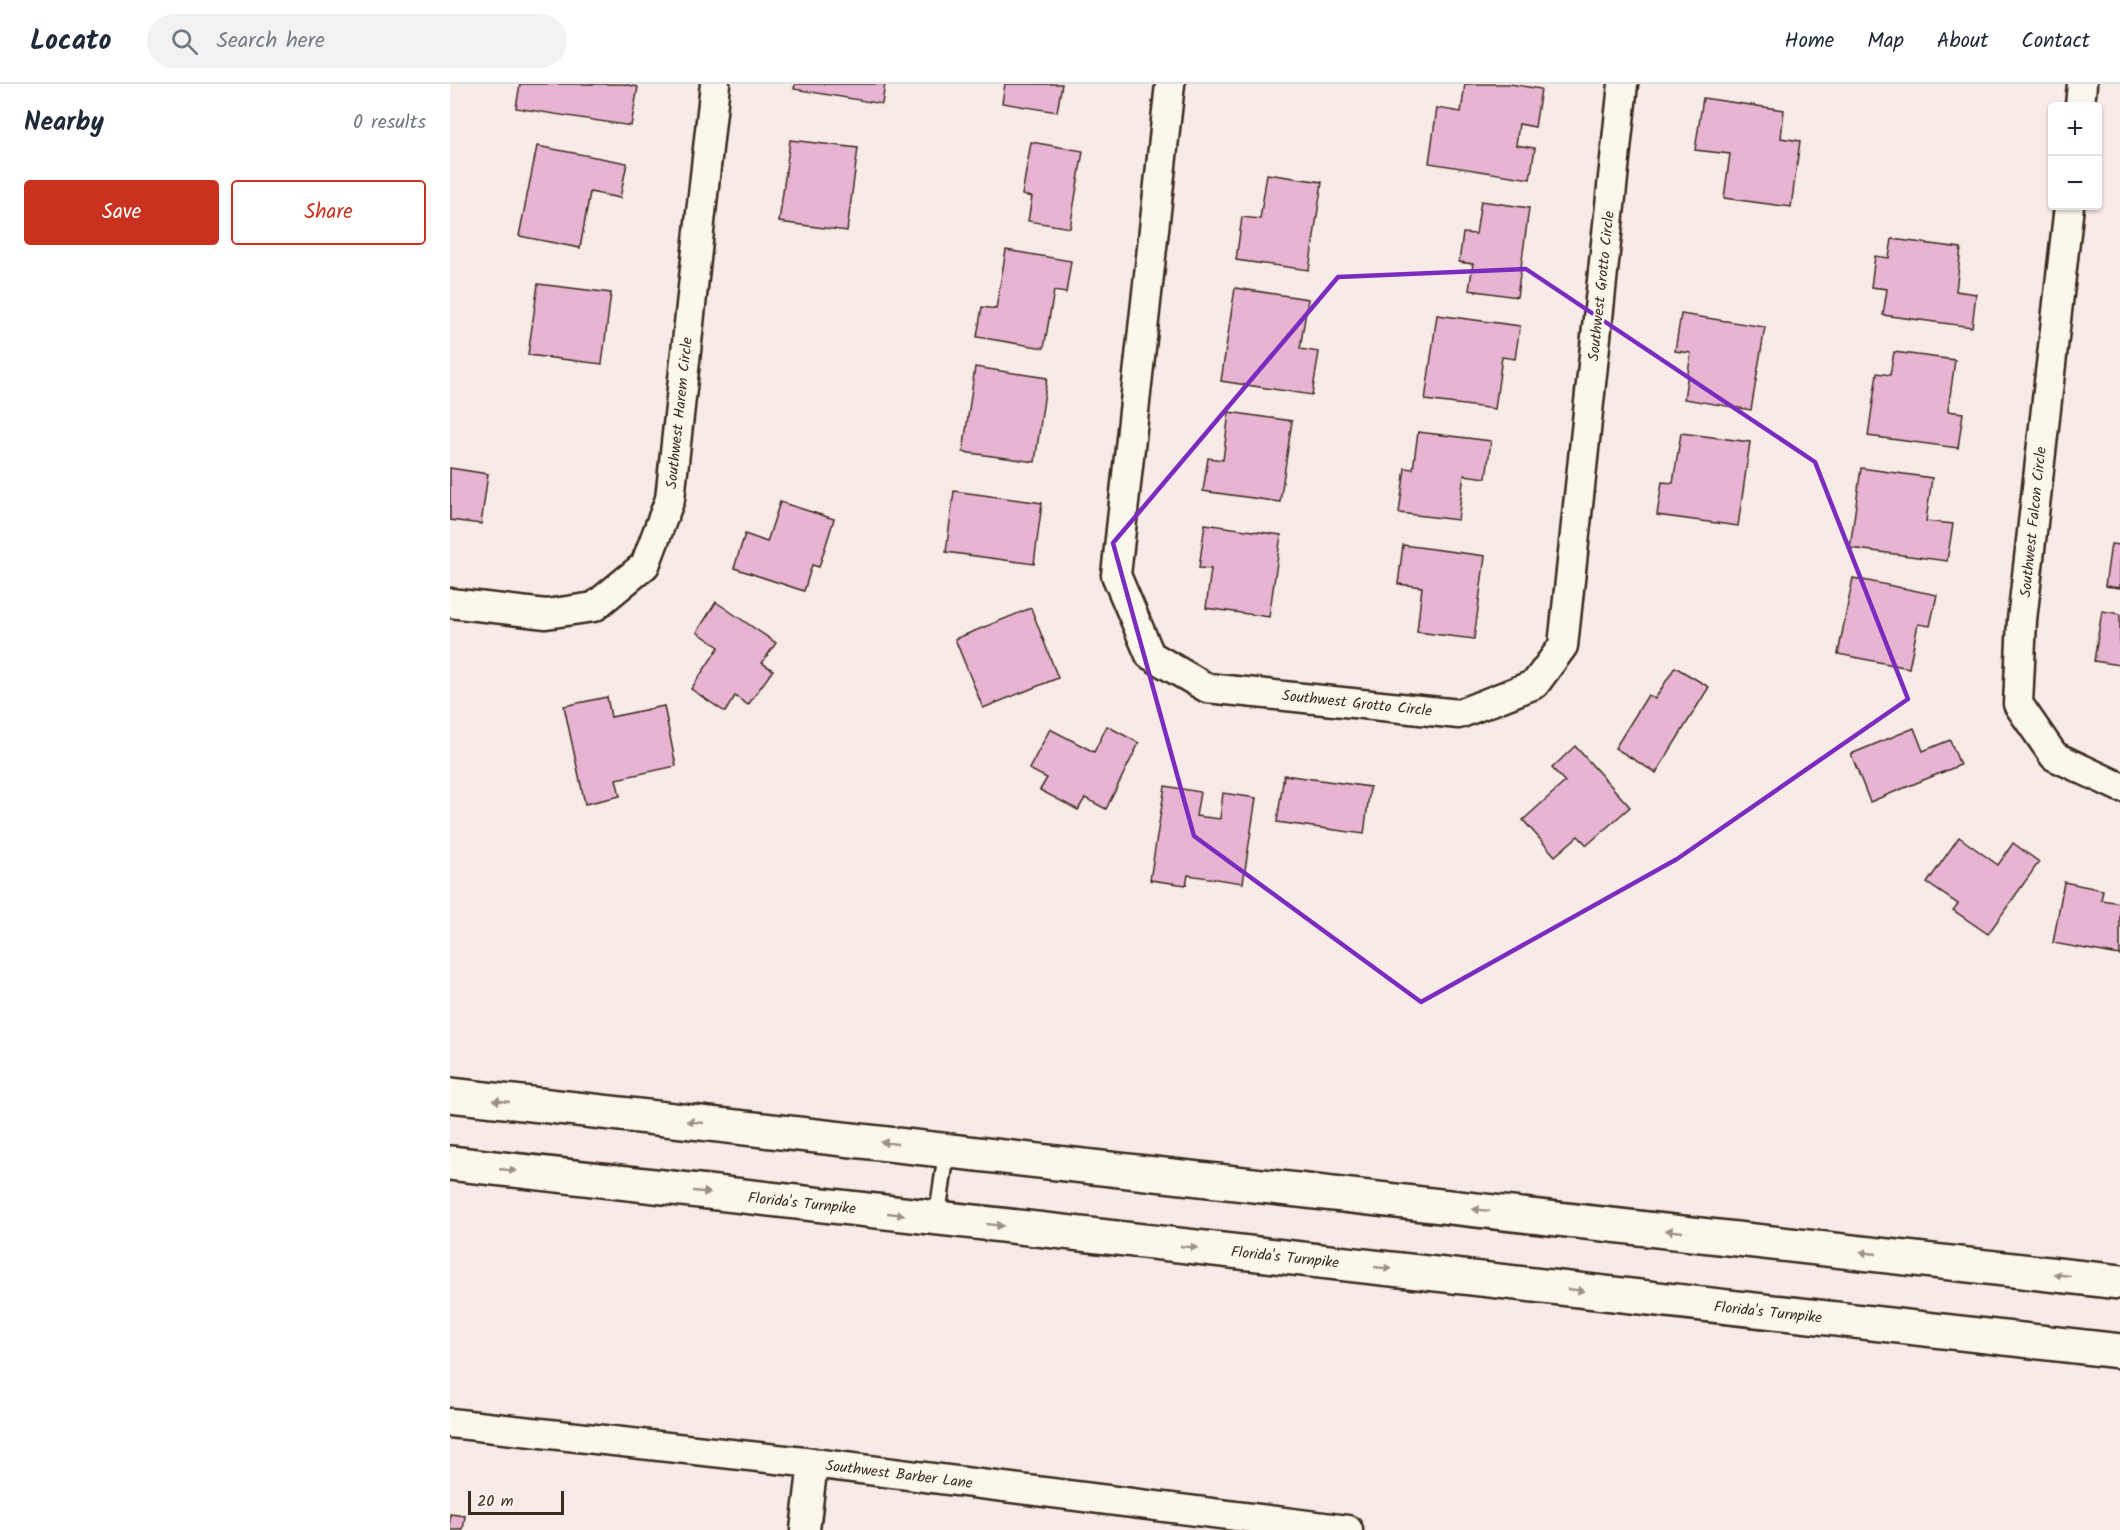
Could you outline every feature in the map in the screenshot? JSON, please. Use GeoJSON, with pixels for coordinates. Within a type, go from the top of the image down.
{"type":"FeatureCollection","features":[{"type":"Feature","properties":{"kind":"highway"},"geometry":{"type":"LineString","coordinates":[[450,1095],[2120,1282]]}},
{"type":"Feature","properties":{"kind":"highway","name":"Florida's Turnpike"},"geometry":{"type":"LineString","coordinates":[[450,1163],[2120,1352]]}},
{"type":"Feature","properties":{"kind":"street","name":"Southwest Harem Circle"},"geometry":{"type":"LineString","coordinates":[[450,603],[546,614],[594,607],[645,565],[670,499],[716,84]]}},
{"type":"Feature","properties":{"kind":"street","name":"Southwest Grotto Circle"},"geometry":{"type":"LineString","coordinates":[[1170,84],[1116,576],[1150,655],[1207,688],[1459,714],[1534,684],[1563,646],[1623,84]]}},
{"type":"Feature","properties":{"kind":"street"},"geometry":{"type":"LineString","coordinates":[[2080,102],[2082,84]]}},
{"type":"Feature","properties":{"kind":"street","name":"Southwest Falcon Circle"},"geometry":{"type":"LineString","coordinates":[[2069,210],[2022,620],[2018,704],[2054,756],[2120,787]]}},
{"type":"Feature","properties":{"kind":"street","name":"Southwest Barber Lane"},"geometry":{"type":"LineString","coordinates":[[450,1424],[813,1463],[1348,1530]]}},
{"type":"Feature","properties":{"kind":"street"},"geometry":{"type":"LineString","coordinates":[[805,1530],[813,1463]]}},
{"type":"Feature","properties":{"kind":"lane"},"geometry":{"type":"LineString","coordinates":[[937,1218],[947,1149]]}},
{"type":"Feature","properties":{"kind":"highlighted area"},"geometry":{"type":"Polygon","coordinates":[[[1526,269],[1815,462],[1908,699],[1677,859],[1421,1002],[1194,836],[1113,543],[1338,277],[1526,269]]]}},
{"type":"Feature","properties":{"kind":"building"},"geometry":{"type":"Polygon","coordinates":[[[520,84],[624,84],[638,87],[631,126],[516,108],[520,84]]]}},
{"type":"Feature","properties":{"kind":"building"},"geometry":{"type":"Polygon","coordinates":[[[795,84],[885,84],[882,104],[794,89],[795,84]]]}},
{"type":"Feature","properties":{"kind":"building"},"geometry":{"type":"Polygon","coordinates":[[[1005,84],[1062,84],[1057,112],[1002,103],[1005,84]]]}},
{"type":"Feature","properties":{"kind":"building"},"geometry":{"type":"Polygon","coordinates":[[[1465,84],[1510,84],[1541,89],[1535,127],[1519,124],[1516,145],[1535,148],[1530,179],[1429,163],[1437,108],[1461,112],[1465,84]]]}},
{"type":"Feature","properties":{"kind":"building"},"geometry":{"type":"Polygon","coordinates":[[[1703,98],[1784,110],[1781,138],[1800,141],[1791,207],[1724,198],[1730,154],[1695,150],[1703,98]]]}},
{"type":"Feature","properties":{"kind":"building"},"geometry":{"type":"Polygon","coordinates":[[[790,140],[858,148],[847,231],[779,222],[790,140]]]}},
{"type":"Feature","properties":{"kind":"building"},"geometry":{"type":"Polygon","coordinates":[[[1031,142],[1083,151],[1070,228],[1028,221],[1032,197],[1022,195],[1031,142]]]}},
{"type":"Feature","properties":{"kind":"building"},"geometry":{"type":"Polygon","coordinates":[[[537,146],[627,163],[620,198],[590,192],[580,248],[519,236],[537,146]]]}},
{"type":"Feature","properties":{"kind":"building"},"geometry":{"type":"Polygon","coordinates":[[[1267,174],[1322,182],[1309,270],[1236,260],[1242,217],[1260,219],[1267,174]]]}},
{"type":"Feature","properties":{"kind":"building"},"geometry":{"type":"Polygon","coordinates":[[[1481,201],[1529,208],[1517,297],[1469,290],[1473,264],[1459,262],[1463,233],[1476,234],[1481,201]]]}},
{"type":"Feature","properties":{"kind":"building"},"geometry":{"type":"Polygon","coordinates":[[[1892,239],[1961,248],[1956,291],[1976,294],[1972,327],[1883,315],[1887,289],[1871,287],[1875,256],[1889,258],[1892,239]]]}},
{"type":"Feature","properties":{"kind":"building"},"geometry":{"type":"Polygon","coordinates":[[[1006,250],[1071,261],[1066,293],[1054,291],[1044,348],[977,337],[982,307],[996,309],[1006,250]]]}},
{"type":"Feature","properties":{"kind":"building"},"geometry":{"type":"Polygon","coordinates":[[[538,284],[611,293],[602,364],[528,355],[538,284]]]}},
{"type":"Feature","properties":{"kind":"building"},"geometry":{"type":"Polygon","coordinates":[[[1235,288],[1308,299],[1300,349],[1319,352],[1312,395],[1221,381],[1235,288]]]}},
{"type":"Feature","properties":{"kind":"building"},"geometry":{"type":"Polygon","coordinates":[[[1681,314],[1765,327],[1751,410],[1684,399],[1691,353],[1675,351],[1681,314]]]}},
{"type":"Feature","properties":{"kind":"building"},"geometry":{"type":"Polygon","coordinates":[[[1437,315],[1520,326],[1515,359],[1502,357],[1495,409],[1425,400],[1437,315]]]}},
{"type":"Feature","properties":{"kind":"building"},"geometry":{"type":"Polygon","coordinates":[[[1894,352],[1955,360],[1948,411],[1963,413],[1958,448],[1868,436],[1877,373],[1890,375],[1894,352]]]}},
{"type":"Feature","properties":{"kind":"building"},"geometry":{"type":"Polygon","coordinates":[[[975,367],[1047,378],[1035,462],[963,452],[975,367]]]}},
{"type":"Feature","properties":{"kind":"building"},"geometry":{"type":"Polygon","coordinates":[[[1229,412],[1292,421],[1280,502],[1203,491],[1208,458],[1223,460],[1229,412]]]}},
{"type":"Feature","properties":{"kind":"building"},"geometry":{"type":"Polygon","coordinates":[[[1418,432],[1491,441],[1486,478],[1464,475],[1458,520],[1399,513],[1405,468],[1413,469],[1418,432]]]}},
{"type":"Feature","properties":{"kind":"building"},"geometry":{"type":"Polygon","coordinates":[[[1681,433],[1750,442],[1738,526],[1657,515],[1662,482],[1673,483],[1681,433]]]}},
{"type":"Feature","properties":{"kind":"building"},"geometry":{"type":"Polygon","coordinates":[[[450,468],[488,474],[481,524],[450,520],[450,468]]]}},
{"type":"Feature","properties":{"kind":"building"},"geometry":{"type":"Polygon","coordinates":[[[1861,468],[1932,478],[1926,521],[1953,524],[1947,561],[1850,548],[1861,468]]]}},
{"type":"Feature","properties":{"kind":"building"},"geometry":{"type":"Polygon","coordinates":[[[954,491],[1042,503],[1034,564],[946,552],[954,491]]]}},
{"type":"Feature","properties":{"kind":"building"},"geometry":{"type":"Polygon","coordinates":[[[780,502],[834,519],[819,567],[812,565],[804,591],[734,568],[745,534],[767,542],[780,502]]]}},
{"type":"Feature","properties":{"kind":"building"},"geometry":{"type":"Polygon","coordinates":[[[1205,524],[1281,535],[1269,617],[1206,608],[1211,569],[1199,568],[1205,524]]]}},
{"type":"Feature","properties":{"kind":"building"},"geometry":{"type":"Polygon","coordinates":[[[2111,544],[2120,545],[2120,588],[2105,586],[2111,544]]]}},
{"type":"Feature","properties":{"kind":"building"},"geometry":{"type":"Polygon","coordinates":[[[1403,545],[1485,556],[1474,639],[1417,632],[1422,587],[1398,584],[1403,545]]]}},
{"type":"Feature","properties":{"kind":"building"},"geometry":{"type":"Polygon","coordinates":[[[1853,578],[1937,595],[1930,626],[1918,624],[1909,668],[1838,654],[1853,578]]]}},
{"type":"Feature","properties":{"kind":"building"},"geometry":{"type":"Polygon","coordinates":[[[716,602],[776,643],[762,663],[773,670],[748,705],[735,696],[725,712],[691,689],[719,647],[697,632],[716,602]]]}},
{"type":"Feature","properties":{"kind":"building"},"geometry":{"type":"Polygon","coordinates":[[[1031,608],[1058,678],[983,708],[955,639],[1031,608]]]}},
{"type":"Feature","properties":{"kind":"building"},"geometry":{"type":"Polygon","coordinates":[[[2102,611],[2120,614],[2120,665],[2094,661],[2102,611]]]}},
{"type":"Feature","properties":{"kind":"building"},"geometry":{"type":"Polygon","coordinates":[[[1675,667],[1709,687],[1656,773],[1615,748],[1648,695],[1655,699],[1675,667]]]}},
{"type":"Feature","properties":{"kind":"building"},"geometry":{"type":"Polygon","coordinates":[[[607,697],[611,717],[664,706],[676,766],[616,779],[620,796],[585,804],[564,706],[607,697]]]}},
{"type":"Feature","properties":{"kind":"building"},"geometry":{"type":"Polygon","coordinates":[[[1107,726],[1139,743],[1106,809],[1085,798],[1078,810],[1040,790],[1047,778],[1029,769],[1050,729],[1094,752],[1107,726]]]}},
{"type":"Feature","properties":{"kind":"building"},"geometry":{"type":"Polygon","coordinates":[[[1914,728],[1923,751],[1950,740],[1960,765],[1870,802],[1851,754],[1914,728]]]}},
{"type":"Feature","properties":{"kind":"building"},"geometry":{"type":"Polygon","coordinates":[[[1575,746],[1630,807],[1587,845],[1578,836],[1555,856],[1523,820],[1565,782],[1552,768],[1575,746]]]}},
{"type":"Feature","properties":{"kind":"building"},"geometry":{"type":"Polygon","coordinates":[[[1284,775],[1370,787],[1364,834],[1277,822],[1284,775]]]}},
{"type":"Feature","properties":{"kind":"building"},"geometry":{"type":"Polygon","coordinates":[[[1165,786],[1200,792],[1196,816],[1220,819],[1223,793],[1256,798],[1243,883],[1188,875],[1186,885],[1150,880],[1165,786]]]}},
{"type":"Feature","properties":{"kind":"building"},"geometry":{"type":"Polygon","coordinates":[[[1959,837],[1998,865],[2013,843],[2039,862],[1988,934],[1953,910],[1958,904],[1927,883],[1959,837]]]}},
{"type":"Feature","properties":{"kind":"building"},"geometry":{"type":"Polygon","coordinates":[[[2064,882],[2103,890],[2101,900],[2120,903],[2120,955],[2053,943],[2064,882]]]}},
{"type":"Feature","properties":{"kind":"building"},"geometry":{"type":"Polygon","coordinates":[[[450,1514],[465,1516],[463,1530],[450,1530],[450,1514]]]}}]}
